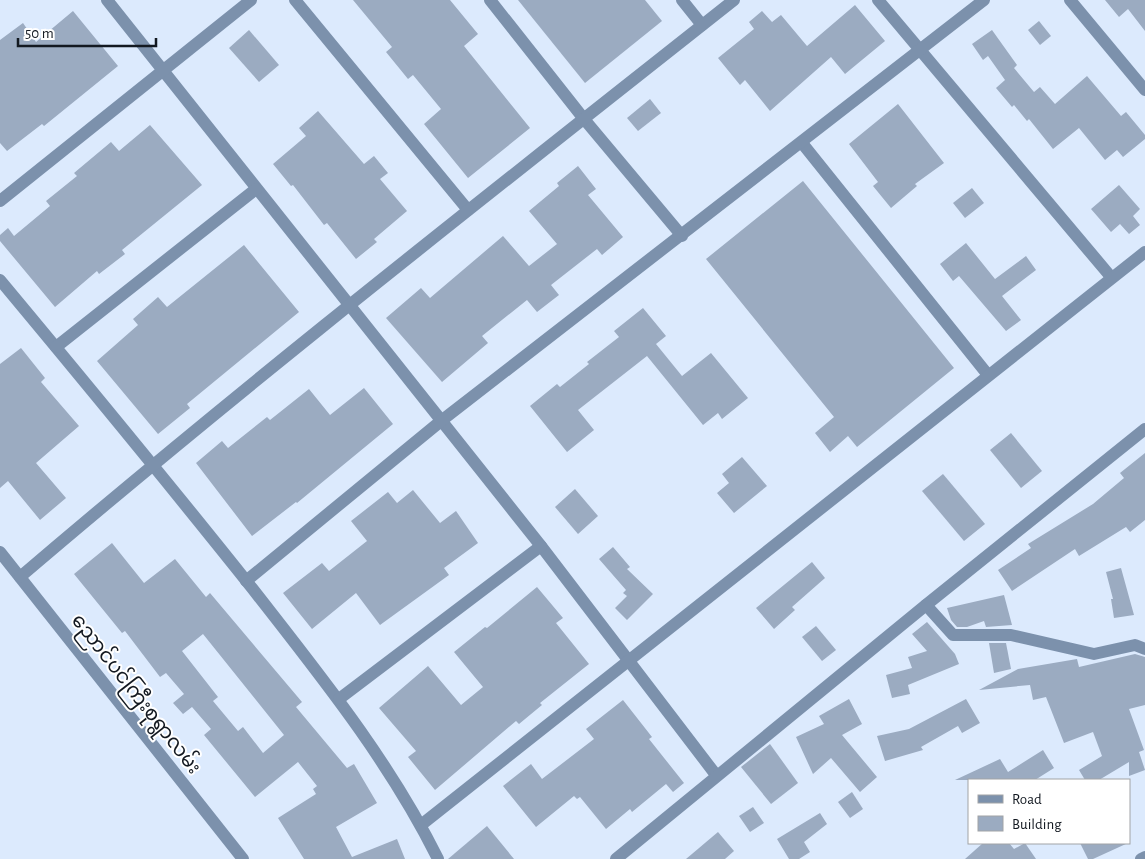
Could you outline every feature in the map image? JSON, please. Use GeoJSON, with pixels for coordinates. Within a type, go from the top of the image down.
{"type":"FeatureCollection","features":[{"type":"Feature","properties":{"kind":"street"},"geometry":{"type":"LineString","coordinates":[[107,0],[541,546],[716,775]]}},
{"type":"Feature","properties":{"kind":"street"},"geometry":{"type":"LineString","coordinates":[[0,201],[251,0]]}},
{"type":"Feature","properties":{"kind":"street"},"geometry":{"type":"LineString","coordinates":[[295,0],[468,210]]}},
{"type":"Feature","properties":{"kind":"street"},"geometry":{"type":"LineString","coordinates":[[490,0],[584,119],[682,236]]}},
{"type":"Feature","properties":{"kind":"street"},"geometry":{"type":"LineString","coordinates":[[682,0],[702,25]]}},
{"type":"Feature","properties":{"kind":"street"},"geometry":{"type":"LineString","coordinates":[[20,577],[153,463],[348,305],[734,0]]}},
{"type":"Feature","properties":{"kind":"street"},"geometry":{"type":"LineString","coordinates":[[878,0],[1111,277]]}},
{"type":"Feature","properties":{"kind":"street"},"geometry":{"type":"LineString","coordinates":[[246,581],[441,421],[921,51],[984,0]]}},
{"type":"Feature","properties":{"kind":"street"},"geometry":{"type":"LineString","coordinates":[[1070,0],[1145,90]]}},
{"type":"Feature","properties":{"kind":"street"},"geometry":{"type":"LineString","coordinates":[[802,143],[988,375]]}},
{"type":"Feature","properties":{"kind":"street"},"geometry":{"type":"LineString","coordinates":[[56,346],[256,189]]}},
{"type":"Feature","properties":{"kind":"street"},"geometry":{"type":"LineString","coordinates":[[421,825],[1145,252]]}},
{"type":"Feature","properties":{"kind":"street"},"geometry":{"type":"LineString","coordinates":[[0,280],[153,463],[339,699],[421,825],[438,859]]}},
{"type":"Feature","properties":{"kind":"street"},"geometry":{"type":"LineString","coordinates":[[616,859],[716,775],[1145,429]]}},
{"type":"Feature","properties":{"kind":"street"},"geometry":{"type":"LineString","coordinates":[[339,699],[541,546]]}},
{"type":"Feature","properties":{"kind":"street","name":"ညောင်ပင်ကြီးစုရွာလမ်း"},"geometry":{"type":"LineString","coordinates":[[0,552],[243,859]]}},
{"type":"Feature","properties":{"kind":"street"},"geometry":{"type":"LineString","coordinates":[[926,605],[954,635],[1011,635],[1094,654],[1135,644],[1145,649]]}},
{"type":"Feature","properties":{"kind":"street"},"geometry":{"type":"LineString","coordinates":[[1141,859],[1145,857]]}},
{"type":"Feature","properties":{"kind":"building"},"geometry":{"type":"Polygon","coordinates":[[[353,0],[450,0],[478,34],[464,46],[530,128],[468,178],[424,124],[441,109],[413,75],[408,79],[386,52],[392,47],[353,0]]]}},
{"type":"Feature","properties":{"kind":"building"},"geometry":{"type":"Polygon","coordinates":[[[518,0],[645,0],[662,21],[585,83],[518,0]]]}},
{"type":"Feature","properties":{"kind":"building"},"geometry":{"type":"Polygon","coordinates":[[[1105,0],[1145,0],[1145,31],[1128,9],[1119,17],[1105,0]]]}},
{"type":"Feature","properties":{"kind":"building"},"geometry":{"type":"Polygon","coordinates":[[[855,5],[885,41],[845,74],[831,57],[770,111],[745,80],[740,85],[718,58],[754,29],[749,22],[762,11],[772,22],[781,15],[807,46],[855,5]]]}},
{"type":"Feature","properties":{"kind":"building"},"geometry":{"type":"Polygon","coordinates":[[[73,11],[118,66],[44,126],[42,124],[7,151],[0,143],[0,40],[23,23],[36,42],[73,11]]]}},
{"type":"Feature","properties":{"kind":"building"},"geometry":{"type":"Polygon","coordinates":[[[1039,21],[1051,36],[1040,45],[1028,30],[1039,21]]]}},
{"type":"Feature","properties":{"kind":"building"},"geometry":{"type":"Polygon","coordinates":[[[249,30],[279,65],[259,82],[229,48],[249,30]]]}},
{"type":"Feature","properties":{"kind":"building"},"geometry":{"type":"Polygon","coordinates":[[[992,30],[1017,65],[1014,68],[1034,92],[1040,87],[1055,104],[1087,76],[1121,116],[1126,112],[1145,135],[1145,139],[1123,157],[1117,150],[1105,160],[1079,128],[1053,149],[1029,119],[1027,121],[1014,105],[1012,107],[996,88],[1005,80],[988,56],[983,60],[972,44],[992,30]]]}},
{"type":"Feature","properties":{"kind":"building"},"geometry":{"type":"Polygon","coordinates":[[[650,99],[661,113],[638,131],[627,118],[650,99]]]}},
{"type":"Feature","properties":{"kind":"building"},"geometry":{"type":"Polygon","coordinates":[[[898,104],[944,163],[915,184],[917,186],[891,208],[873,186],[878,182],[849,144],[898,104]]]}},
{"type":"Feature","properties":{"kind":"building"},"geometry":{"type":"Polygon","coordinates":[[[318,111],[364,164],[374,156],[388,173],[380,179],[407,211],[374,239],[377,242],[356,259],[327,223],[324,225],[293,185],[291,186],[273,164],[306,136],[299,128],[318,111]]]}},
{"type":"Feature","properties":{"kind":"building"},"geometry":{"type":"Polygon","coordinates":[[[150,125],[202,185],[122,250],[125,254],[99,274],[97,271],[55,307],[0,241],[0,235],[8,228],[14,236],[50,206],[46,201],[77,176],[74,173],[111,142],[119,151],[150,125]]]}},
{"type":"Feature","properties":{"kind":"building"},"geometry":{"type":"Polygon","coordinates":[[[578,166],[596,189],[588,195],[623,237],[602,255],[597,249],[551,285],[559,295],[537,312],[527,300],[482,336],[488,343],[442,382],[386,318],[421,288],[430,298],[503,236],[529,266],[557,244],[529,211],[559,186],[557,183],[578,166]]]}},
{"type":"Feature","properties":{"kind":"building"},"geometry":{"type":"Polygon","coordinates":[[[803,181],[954,368],[857,447],[848,436],[830,452],[815,433],[834,417],[706,259],[803,181]]]}},
{"type":"Feature","properties":{"kind":"building"},"geometry":{"type":"Polygon","coordinates":[[[1119,185],[1140,209],[1133,216],[1140,225],[1129,234],[1120,224],[1111,232],[1091,209],[1119,185]]]}},
{"type":"Feature","properties":{"kind":"building"},"geometry":{"type":"Polygon","coordinates":[[[972,188],[984,203],[965,218],[953,203],[972,188]]]}},
{"type":"Feature","properties":{"kind":"building"},"geometry":{"type":"Polygon","coordinates":[[[966,243],[995,279],[1026,256],[1036,270],[1002,296],[1021,320],[1006,331],[959,276],[953,281],[940,264],[966,243]]]}},
{"type":"Feature","properties":{"kind":"building"},"geometry":{"type":"Polygon","coordinates":[[[244,245],[299,312],[187,404],[190,408],[158,434],[97,361],[138,325],[133,319],[158,297],[167,307],[244,245]]]}},
{"type":"Feature","properties":{"kind":"building"},"geometry":{"type":"Polygon","coordinates":[[[643,308],[666,336],[656,344],[682,376],[711,353],[748,398],[722,419],[718,413],[703,425],[647,356],[578,410],[594,430],[567,452],[530,406],[557,384],[560,387],[589,364],[587,362],[619,337],[614,331],[643,308]]]}},
{"type":"Feature","properties":{"kind":"building"},"geometry":{"type":"Polygon","coordinates":[[[21,348],[45,378],[41,382],[79,426],[36,463],[66,498],[40,520],[8,481],[0,488],[0,364],[21,348]]]}},
{"type":"Feature","properties":{"kind":"building"},"geometry":{"type":"Polygon","coordinates":[[[364,388],[393,424],[297,503],[252,536],[196,463],[222,441],[228,448],[267,417],[270,420],[309,389],[330,415],[364,388]]]}},
{"type":"Feature","properties":{"kind":"building"},"geometry":{"type":"Polygon","coordinates":[[[1011,433],[1042,471],[1021,488],[990,450],[1011,433]]]}},
{"type":"Feature","properties":{"kind":"building"},"geometry":{"type":"Polygon","coordinates":[[[1145,453],[1145,520],[1130,532],[1126,527],[1079,556],[1075,549],[1012,591],[998,570],[1031,548],[1028,544],[1093,504],[1124,478],[1120,473],[1145,453]]]}},
{"type":"Feature","properties":{"kind":"building"},"geometry":{"type":"Polygon","coordinates":[[[742,457],[767,486],[734,513],[717,493],[729,483],[722,474],[742,457]]]}},
{"type":"Feature","properties":{"kind":"building"},"geometry":{"type":"Polygon","coordinates":[[[943,474],[985,524],[964,541],[922,491],[943,474]]]}},
{"type":"Feature","properties":{"kind":"building"},"geometry":{"type":"Polygon","coordinates":[[[575,489],[598,516],[578,534],[555,507],[575,489]]]}},
{"type":"Feature","properties":{"kind":"building"},"geometry":{"type":"Polygon","coordinates":[[[413,490],[440,523],[456,511],[478,543],[444,568],[449,575],[380,625],[356,593],[312,629],[283,593],[322,563],[329,571],[367,541],[351,521],[388,492],[397,503],[413,490]]]}},
{"type":"Feature","properties":{"kind":"building"},"geometry":{"type":"Polygon","coordinates":[[[112,543],[144,583],[175,559],[206,597],[210,593],[302,702],[296,707],[347,768],[354,764],[377,803],[336,827],[352,857],[397,839],[405,859],[304,859],[278,818],[316,794],[313,789],[317,786],[298,762],[255,797],[204,735],[211,729],[192,707],[183,714],[173,703],[184,694],[166,673],[160,677],[125,631],[122,633],[74,574],[112,543]],[[203,634],[182,651],[218,697],[213,701],[238,731],[243,727],[263,753],[284,735],[203,634]]]}},
{"type":"Feature","properties":{"kind":"building"},"geometry":{"type":"Polygon","coordinates":[[[613,547],[630,567],[627,569],[653,594],[627,620],[615,608],[627,596],[623,593],[626,590],[599,559],[613,547]]]}},
{"type":"Feature","properties":{"kind":"building"},"geometry":{"type":"Polygon","coordinates":[[[812,562],[825,578],[792,607],[795,610],[774,629],[756,608],[812,562]]]}},
{"type":"Feature","properties":{"kind":"building"},"geometry":{"type":"Polygon","coordinates":[[[1121,568],[1134,615],[1114,618],[1111,599],[1113,599],[1106,572],[1121,568]]]}},
{"type":"Feature","properties":{"kind":"building"},"geometry":{"type":"Polygon","coordinates":[[[537,587],[563,618],[556,623],[589,664],[540,703],[542,705],[519,724],[516,721],[435,790],[408,757],[416,751],[379,708],[428,666],[461,705],[483,687],[454,652],[537,587]]]}},
{"type":"Feature","properties":{"kind":"building"},"geometry":{"type":"Polygon","coordinates":[[[1004,595],[1012,625],[986,627],[984,621],[967,627],[957,627],[951,620],[947,608],[1004,595]]]}},
{"type":"Feature","properties":{"kind":"building"},"geometry":{"type":"Polygon","coordinates":[[[927,622],[955,654],[959,664],[908,685],[910,694],[892,698],[886,675],[912,668],[908,657],[927,651],[912,634],[927,622]]]}},
{"type":"Feature","properties":{"kind":"building"},"geometry":{"type":"Polygon","coordinates":[[[816,626],[836,650],[822,661],[802,637],[816,626]]]}},
{"type":"Feature","properties":{"kind":"building"},"geometry":{"type":"Polygon","coordinates":[[[989,643],[1006,643],[1011,669],[994,673],[989,643]]]}},
{"type":"Feature","properties":{"kind":"building"},"geometry":{"type":"Polygon","coordinates":[[[1135,654],[1145,657],[1145,705],[1129,709],[1144,750],[1139,752],[1145,770],[1129,776],[1129,762],[1101,779],[1084,779],[1079,770],[1102,756],[1093,732],[1064,743],[1046,697],[1033,700],[1030,685],[979,690],[1018,669],[1077,659],[1079,667],[1135,654]]]}},
{"type":"Feature","properties":{"kind":"building"},"geometry":{"type":"Polygon","coordinates":[[[849,699],[862,724],[842,735],[877,777],[860,792],[831,758],[813,774],[796,737],[824,724],[819,716],[849,699]]]}},
{"type":"Feature","properties":{"kind":"building"},"geometry":{"type":"Polygon","coordinates":[[[966,699],[980,723],[962,733],[958,726],[921,747],[923,750],[885,761],[877,736],[909,729],[966,699]]]}},
{"type":"Feature","properties":{"kind":"building"},"geometry":{"type":"Polygon","coordinates":[[[623,700],[652,737],[649,739],[684,783],[673,792],[666,784],[632,812],[630,809],[606,829],[580,797],[577,799],[574,796],[536,827],[503,786],[531,764],[542,779],[594,739],[586,729],[623,700]]]}},
{"type":"Feature","properties":{"kind":"building"},"geometry":{"type":"Polygon","coordinates":[[[770,744],[798,783],[771,804],[741,767],[770,744]]]}},
{"type":"Feature","properties":{"kind":"building"},"geometry":{"type":"Polygon","coordinates":[[[1043,750],[1054,768],[1037,779],[955,780],[1000,759],[1008,772],[1043,750]]]}},
{"type":"Feature","properties":{"kind":"building"},"geometry":{"type":"Polygon","coordinates":[[[852,792],[863,809],[850,818],[838,802],[852,792]]]}},
{"type":"Feature","properties":{"kind":"building"},"geometry":{"type":"Polygon","coordinates":[[[753,807],[764,823],[750,832],[739,816],[753,807]]]}},
{"type":"Feature","properties":{"kind":"building"},"geometry":{"type":"Polygon","coordinates":[[[820,813],[827,824],[804,842],[810,852],[799,859],[789,859],[777,839],[820,813]]]}},
{"type":"Feature","properties":{"kind":"building"},"geometry":{"type":"Polygon","coordinates":[[[487,826],[514,859],[448,859],[487,826]]]}},
{"type":"Feature","properties":{"kind":"building"},"geometry":{"type":"Polygon","coordinates":[[[718,832],[734,851],[725,859],[686,859],[718,832]]]}},
{"type":"Feature","properties":{"kind":"building"},"geometry":{"type":"Polygon","coordinates":[[[982,844],[1010,844],[1014,849],[1026,844],[1036,859],[965,859],[982,844]]]}},
{"type":"Feature","properties":{"kind":"building"},"geometry":{"type":"Polygon","coordinates":[[[1080,844],[1126,844],[1093,859],[1088,859],[1080,844]]]}}]}
